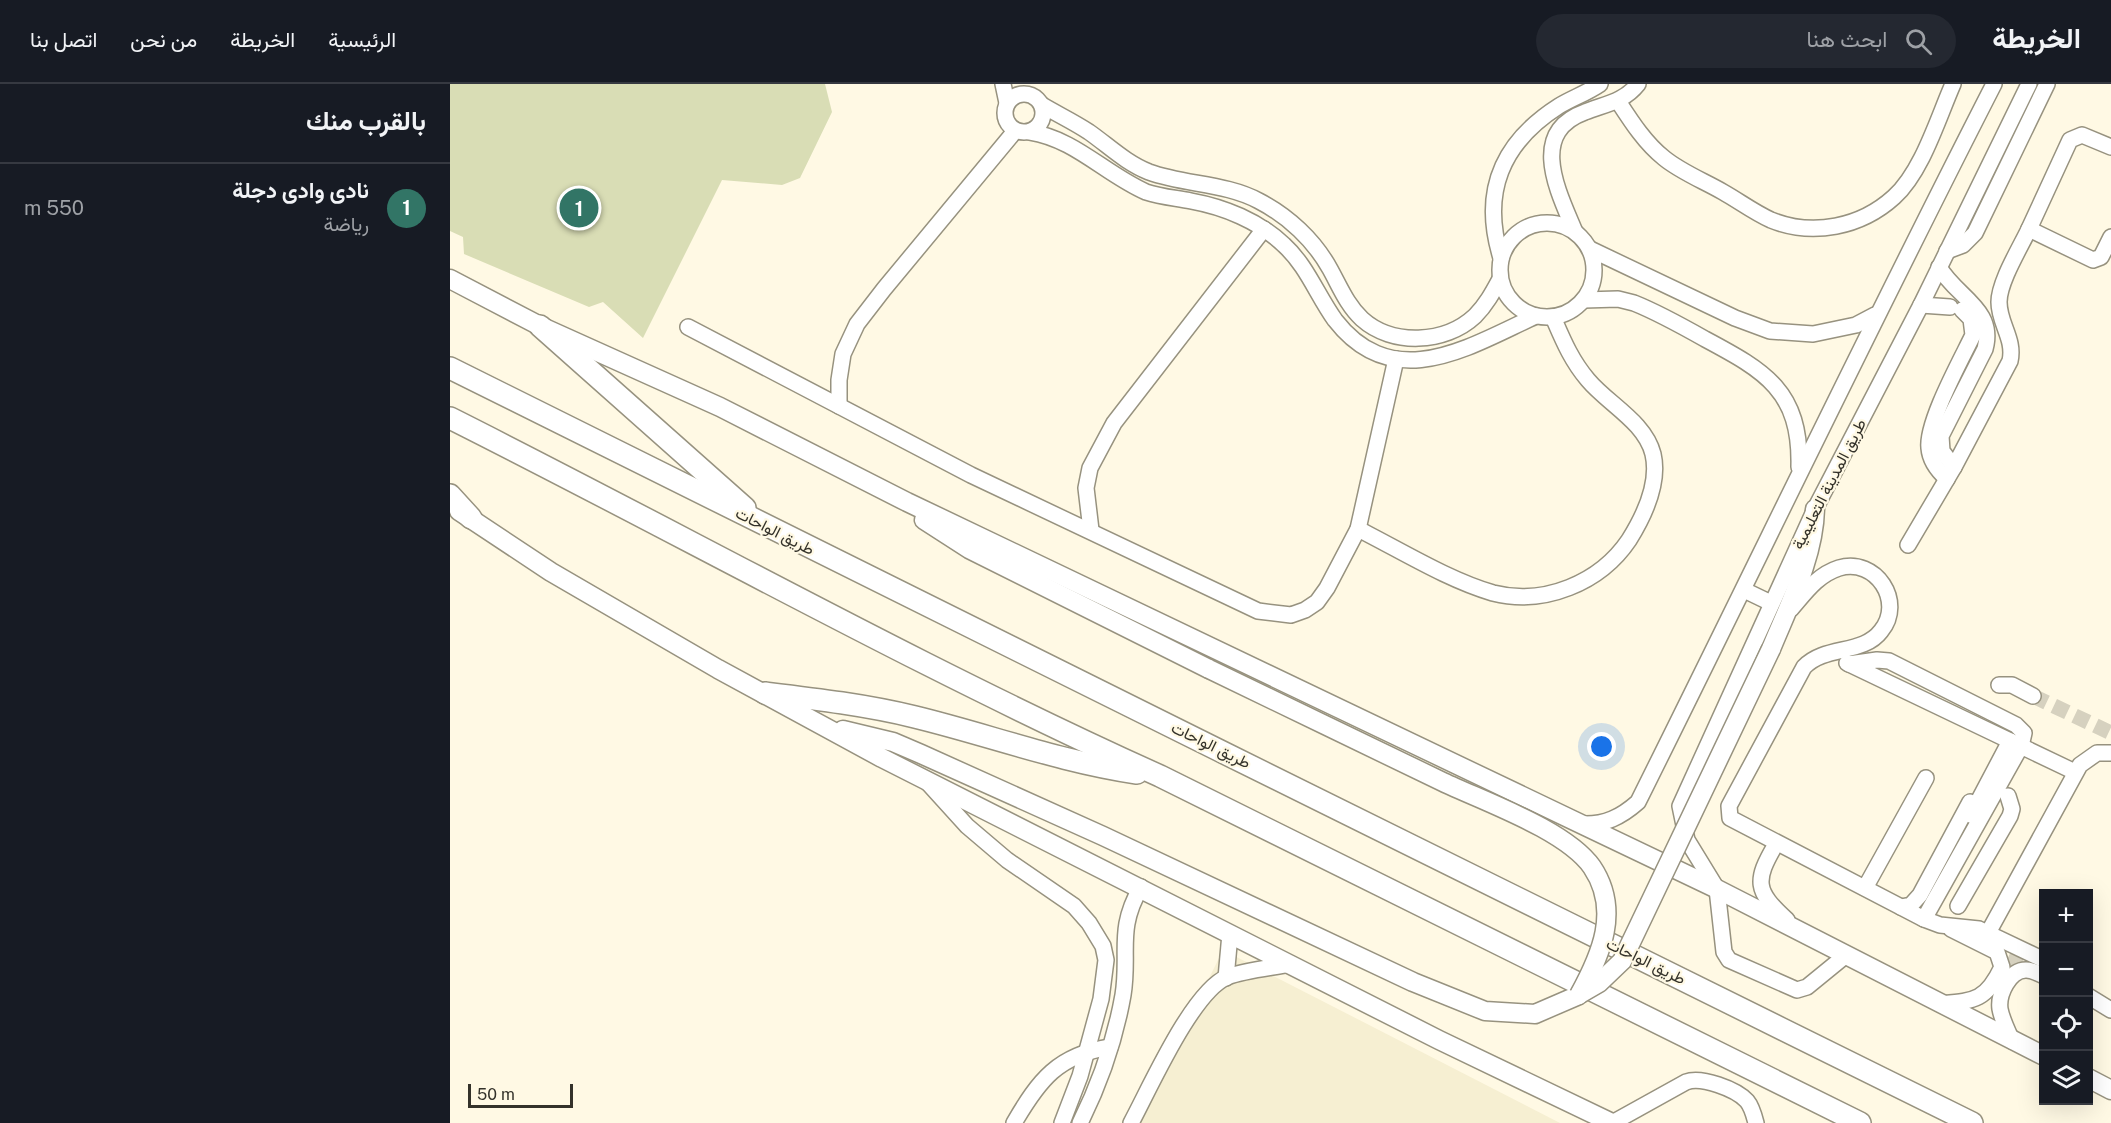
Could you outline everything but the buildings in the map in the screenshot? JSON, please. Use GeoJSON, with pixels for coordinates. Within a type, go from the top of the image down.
{"type":"FeatureCollection","features":[{"type":"Feature","properties":{"kind":"highway"},"geometry":{"type":"LineString","coordinates":[[540,326],[765,526]]}},
{"type":"Feature","properties":{"kind":"highway","name":"طريق الواحات"},"geometry":{"type":"LineString","coordinates":[[450,368],[1972,1123]]}},
{"type":"Feature","properties":{"kind":"highway"},"geometry":{"type":"LineString","coordinates":[[450,418],[843,622],[1062,732],[1160,776],[1860,1123]]}},
{"type":"Feature","properties":{"kind":"highway"},"geometry":{"type":"LineString","coordinates":[[450,495],[471,518]]}},
{"type":"Feature","properties":{"kind":"highway"},"geometry":{"type":"LineString","coordinates":[[765,693],[895,713],[1090,765],[1160,776]]}},
{"type":"Feature","properties":{"kind":"main road"},"geometry":{"type":"LineString","coordinates":[[450,279],[540,326],[720,407],[907,502],[1717,889],[2039,1054]]}},
{"type":"Feature","properties":{"kind":"main road"},"geometry":{"type":"LineString","coordinates":[[907,502],[918,515],[969,549],[1209,669],[1525,821],[1578,850],[1593,869],[1604,894],[1606,918],[1606,936],[1599,957],[1579,995]]}},
{"type":"Feature","properties":{"kind":"main road"},"geometry":{"type":"LineString","coordinates":[[450,505],[551,572],[718,669],[824,727],[1439,1040],[1612,1123]]}},
{"type":"Feature","properties":{"kind":"main road"},"geometry":{"type":"LineString","coordinates":[[824,727],[893,742],[1103,836],[1413,982],[1485,1011],[1535,1014],[1579,995],[1599,983],[1622,961],[1771,649],[1810,546],[1815,509]]}},
{"type":"Feature","properties":{"kind":"main road"},"geometry":{"type":"LineString","coordinates":[[2093,1081],[2111,1090]]}},
{"type":"Feature","properties":{"kind":"street"},"geometry":{"type":"LineString","coordinates":[[1002,84],[1007,103],[1004,115],[1010,127],[1069,144],[1124,180],[1160,196],[1222,209],[1264,228],[1285,245],[1302,265],[1335,320],[1362,344],[1396,359],[1421,360],[1448,356],[1536,316]]}},
{"type":"Feature","properties":{"kind":"street"},"geometry":{"type":"LineString","coordinates":[[1007,103],[1017,95],[1032,95],[1080,125],[1135,166],[1173,179],[1240,193],[1272,208],[1298,229],[1320,253],[1351,307],[1363,320],[1385,332],[1410,338],[1432,337],[1460,327],[1486,304],[1500,279],[1501,258],[1493,233],[1491,205],[1496,183],[1505,162],[1518,144],[1546,115],[1600,84]]}},
{"type":"Feature","properties":{"kind":"street"},"geometry":{"type":"LineString","coordinates":[[1638,84],[1618,101],[1582,113],[1567,122],[1557,136],[1551,153],[1551,170],[1575,232],[1590,249],[1735,318],[1770,331],[1813,334],[1856,325],[1875,315]]}},
{"type":"Feature","properties":{"kind":"street"},"geometry":{"type":"LineString","coordinates":[[1618,101],[1632,122],[1664,158],[1770,219],[1798,227],[1825,227],[1859,219],[1875,212],[1896,195],[1913,174],[1953,84]]}},
{"type":"Feature","properties":{"kind":"street","name":"طريق المدينة التعليمية"},"geometry":{"type":"LineString","coordinates":[[1576,823],[1593,825],[1610,821],[1626,814],[1638,802],[1744,590],[1875,315],[1994,84]]}},
{"type":"Feature","properties":{"kind":"street","name":"طريق المدينة التعليمية"},"geometry":{"type":"LineString","coordinates":[[1717,889],[1687,840],[1680,806],[1815,509],[1921,305],[2028,84]]}},
{"type":"Feature","properties":{"kind":"street"},"geometry":{"type":"LineString","coordinates":[[1947,251],[1963,245],[1975,233],[2047,84]]}},
{"type":"Feature","properties":{"kind":"street"},"geometry":{"type":"LineString","coordinates":[[839,406],[839,380],[843,354],[857,324],[1023,131],[1042,121],[1032,95]]}},
{"type":"Feature","properties":{"kind":"street"},"geometry":{"type":"LineString","coordinates":[[1908,545],[1951,473],[2010,361],[2012,348],[1999,308],[2000,296],[2070,140],[2082,135],[2111,147]]}},
{"type":"Feature","properties":{"kind":"street"},"geometry":{"type":"LineString","coordinates":[[1124,180],[1135,166]]}},
{"type":"Feature","properties":{"kind":"street"},"geometry":{"type":"LineString","coordinates":[[1501,258],[1517,232],[1536,224],[1556,223],[1575,232]]}},
{"type":"Feature","properties":{"kind":"street"},"geometry":{"type":"LineString","coordinates":[[1090,530],[1086,488],[1090,468],[1114,423],[1264,228]]}},
{"type":"Feature","properties":{"kind":"street"},"geometry":{"type":"LineString","coordinates":[[2029,229],[2093,260],[2102,257],[2111,237]]}},
{"type":"Feature","properties":{"kind":"street"},"geometry":{"type":"LineString","coordinates":[[1500,279],[1509,298],[1526,312],[1536,316],[1553,317],[1570,311],[1584,300],[1594,279],[1594,264],[1590,249]]}},
{"type":"Feature","properties":{"kind":"street"},"geometry":{"type":"LineString","coordinates":[[1939,267],[1952,286],[1982,314],[1988,334],[1985,348],[1941,436],[1942,451],[1951,473]]}},
{"type":"Feature","properties":{"kind":"street"},"geometry":{"type":"LineString","coordinates":[[1584,300],[1609,298],[1634,303],[1755,366],[1773,382],[1786,402],[1795,424],[1800,448],[1799,472]]}},
{"type":"Feature","properties":{"kind":"street"},"geometry":{"type":"LineString","coordinates":[[1921,305],[1956,309],[1971,320],[1973,335],[1933,423],[1929,441],[1931,459],[1951,473]]}},
{"type":"Feature","properties":{"kind":"street"},"geometry":{"type":"LineString","coordinates":[[1335,320],[1351,307]]}},
{"type":"Feature","properties":{"kind":"street"},"geometry":{"type":"LineString","coordinates":[[1358,529],[1473,586],[1496,593],[1519,596],[1543,594],[1582,582],[1610,563],[1622,549],[1646,508],[1655,469],[1653,453],[1646,438],[1635,425],[1589,382],[1570,357],[1553,317]]}},
{"type":"Feature","properties":{"kind":"street"},"geometry":{"type":"LineString","coordinates":[[687,327],[971,475],[1258,611],[1291,615],[1317,602],[1327,588],[1358,529],[1396,359]]}},
{"type":"Feature","properties":{"kind":"street"},"geometry":{"type":"LineString","coordinates":[[1783,619],[1811,585],[1830,572],[1848,567],[1867,570],[1875,575],[1887,589],[1890,598],[1889,617],[1880,634],[1865,644],[1825,653],[1808,662],[1800,672],[1728,810],[1732,822],[1921,917],[1943,925],[1997,952],[2002,962],[1993,985],[1982,996],[1967,1002],[1939,1004]]}},
{"type":"Feature","properties":{"kind":"street"},"geometry":{"type":"LineString","coordinates":[[1744,590],[1771,603]]}},
{"type":"Feature","properties":{"kind":"street"},"geometry":{"type":"LineString","coordinates":[[1825,653],[1849,664],[1877,660],[1894,664],[2019,727],[2024,734],[2015,744],[1921,917]]}},
{"type":"Feature","properties":{"kind":"street"},"geometry":{"type":"LineString","coordinates":[[1999,685],[2012,685],[2033,696]]}},
{"type":"Feature","properties":{"kind":"street"},"geometry":{"type":"LineString","coordinates":[[2015,744],[2075,772]]}},
{"type":"Feature","properties":{"kind":"street"},"geometry":{"type":"LineString","coordinates":[[1988,933],[2075,772],[2090,756],[2111,753]]}},
{"type":"Feature","properties":{"kind":"street"},"geometry":{"type":"LineString","coordinates":[[1865,888],[1926,778]]}},
{"type":"Feature","properties":{"kind":"street"},"geometry":{"type":"LineString","coordinates":[[925,780],[967,826],[1007,860],[1074,906],[1089,923],[1103,946],[1106,960],[1101,999],[1078,1085],[1062,1123]]}},
{"type":"Feature","properties":{"kind":"street"},"geometry":{"type":"LineString","coordinates":[[1958,906],[2010,816],[2012,809],[2008,795]]}},
{"type":"Feature","properties":{"kind":"street"},"geometry":{"type":"LineString","coordinates":[[1901,907],[1911,905],[1920,895],[1973,797]]}},
{"type":"Feature","properties":{"kind":"street"},"geometry":{"type":"LineString","coordinates":[[1776,844],[1761,875],[1760,888],[1769,904],[1800,933]]}},
{"type":"Feature","properties":{"kind":"street"},"geometry":{"type":"LineString","coordinates":[[1080,1123],[1102,1076],[1110,1047],[1123,995],[1125,923],[1141,888]]}},
{"type":"Feature","properties":{"kind":"street"},"geometry":{"type":"LineString","coordinates":[[1717,889],[1724,952],[1732,962],[1797,990],[1807,987],[1845,956]]}},
{"type":"Feature","properties":{"kind":"street"},"geometry":{"type":"LineString","coordinates":[[1943,925],[1972,927],[2039,958]]}},
{"type":"Feature","properties":{"kind":"street"},"geometry":{"type":"LineString","coordinates":[[1226,978],[1230,934]]}},
{"type":"Feature","properties":{"kind":"street"},"geometry":{"type":"LineString","coordinates":[[1131,1123],[1191,1013],[1204,997],[1226,978],[1291,964]]}},
{"type":"Feature","properties":{"kind":"street"},"geometry":{"type":"LineString","coordinates":[[2012,1041],[2001,1010],[2003,990],[2011,976],[2019,970],[2029,970],[2039,974]]}},
{"type":"Feature","properties":{"kind":"street"},"geometry":{"type":"LineString","coordinates":[[2090,997],[2111,1010]]}},
{"type":"Feature","properties":{"kind":"street"},"geometry":{"type":"LineString","coordinates":[[1014,1123],[1032,1092],[1048,1073],[1086,1051],[1110,1047]]}},
{"type":"Feature","properties":{"kind":"street"},"geometry":{"type":"LineString","coordinates":[[1612,1123],[1686,1082],[1696,1079],[1745,1099],[1752,1109],[1756,1123]]}},
{"type":"Feature","properties":{"kind":"shaded area"},"geometry":{"type":"Polygon","coordinates":[[[1223,950],[1560,1123],[1137,1123],[1223,950]]]}},
{"type":"Feature","properties":{"kind":"green space"},"geometry":{"type":"Polygon","coordinates":[[[450,84],[825,84],[832,112],[800,178],[782,185],[722,180],[643,338],[603,302],[589,307],[464,254],[463,237],[450,231],[450,84]]]}},
{"type":"Feature","properties":{"kind":"tunnel"},"geometry":{"type":"LineString","coordinates":[[2033,696],[2111,733]]}},
{"type":"Feature","properties":{"kind":"tunnel"},"geometry":{"type":"LineString","coordinates":[[1988,946],[2039,971]]}},
{"type":"Feature","properties":{"kind":"place","name":"نادى وادى دجلة"},"geometry":{"type":"Point","coordinates":[579,208]}}]}
